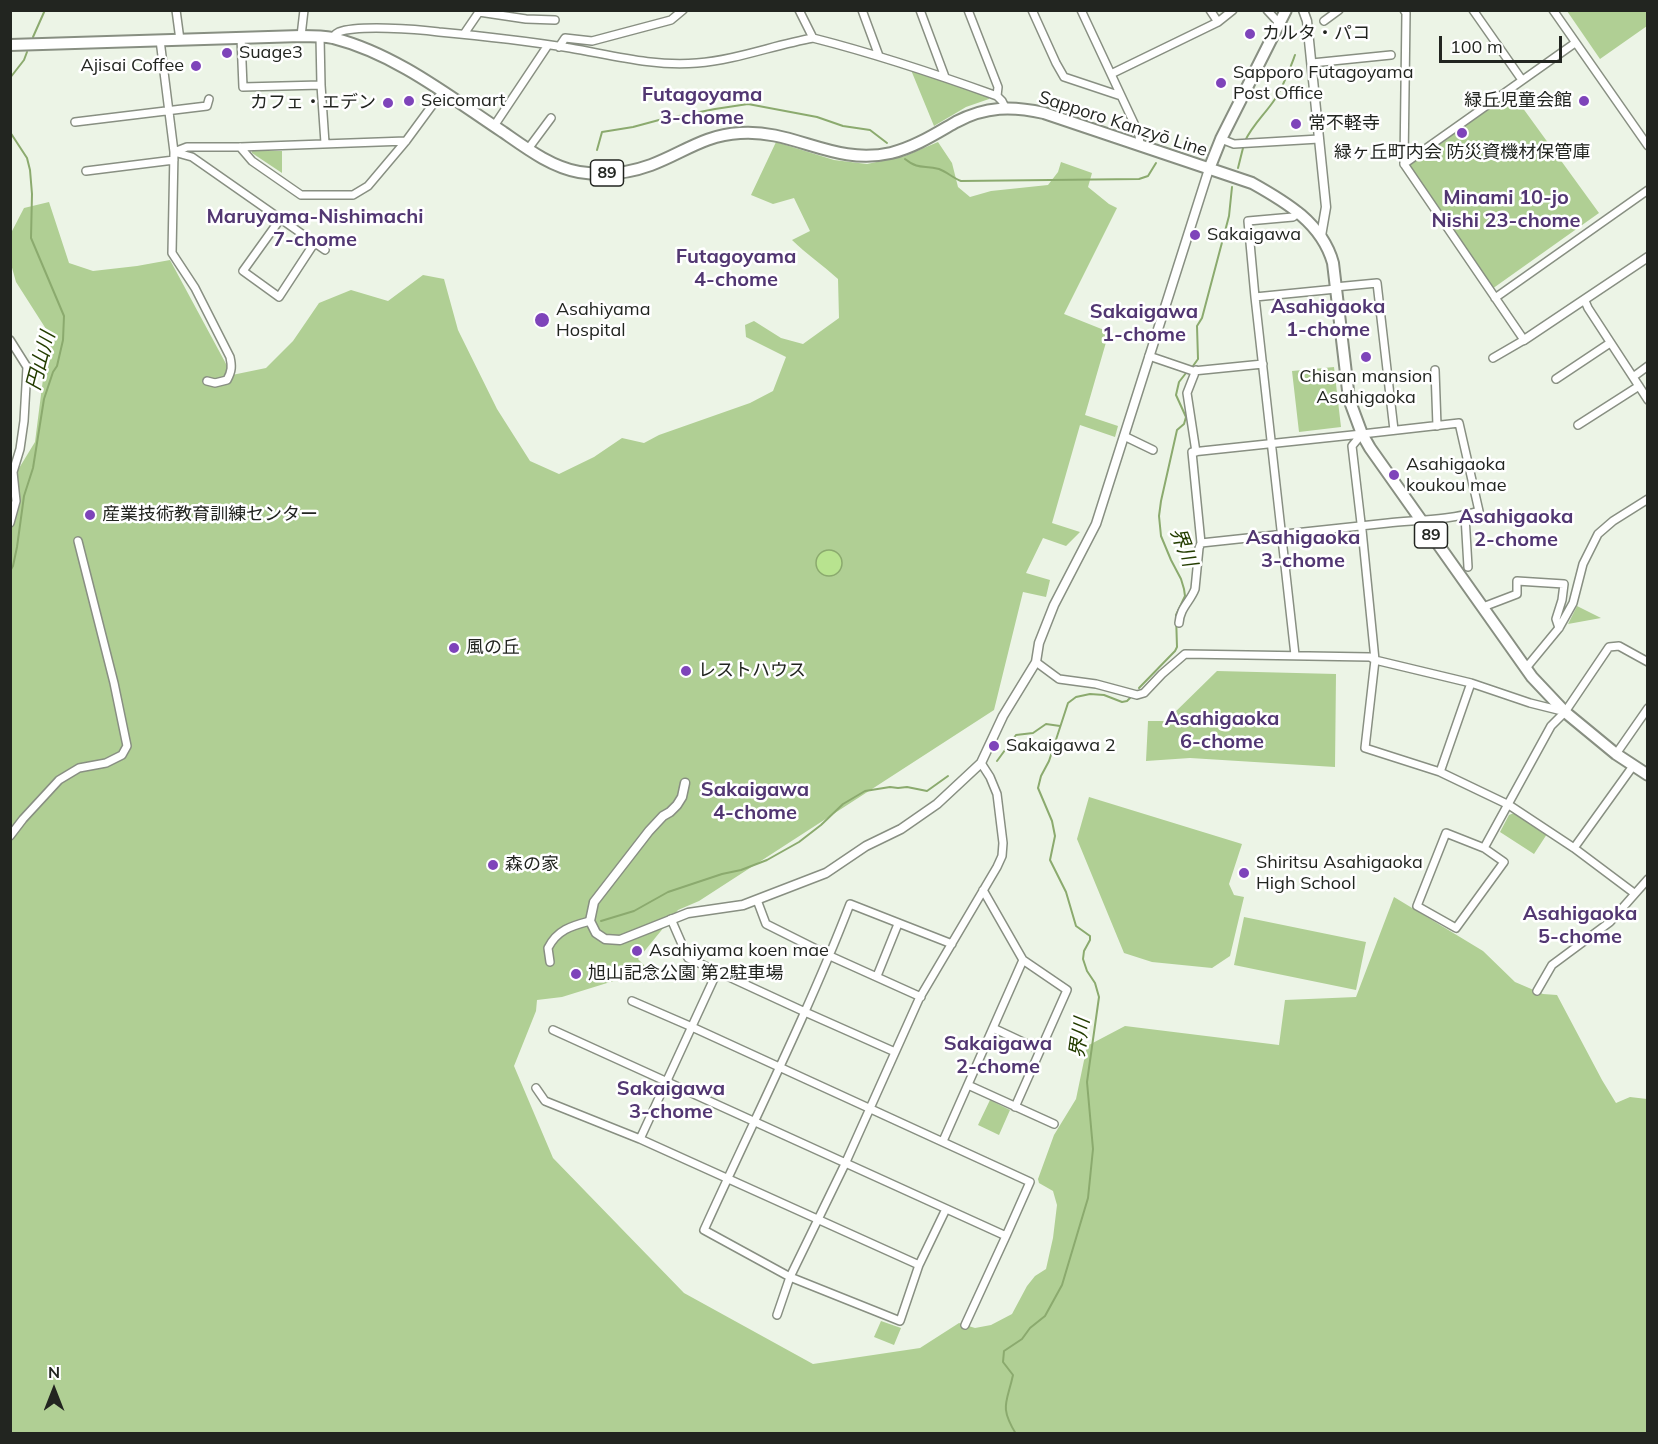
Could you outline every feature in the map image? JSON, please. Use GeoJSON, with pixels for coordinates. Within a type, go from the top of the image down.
{"type":"FeatureCollection","features":[{"type":"Feature","properties":{"kind":"main road"},"geometry":{"type":"LineString","coordinates":[[1209,169],[1221,139],[1286,10]]}},
{"type":"Feature","properties":{"kind":"main road","name":"Sapporo Kanzyō Line"},"geometry":{"type":"LineString","coordinates":[[10,45],[326,37],[373,52],[399,64],[528,149],[560,166],[578,172],[633,170],[652,165],[703,140],[741,132],[780,136],[849,156],[871,156],[908,148],[975,114],[1005,107],[1044,113],[1252,183],[1299,212],[1321,236],[1329,250],[1333,263],[1347,392],[1354,415],[1370,448],[1526,668],[1565,712],[1616,754],[1647,775]]}},
{"type":"Feature","properties":{"kind":"street"},"geometry":{"type":"LineString","coordinates":[[176,10],[180,40]]}},
{"type":"Feature","properties":{"kind":"street"},"geometry":{"type":"LineString","coordinates":[[302,36],[304,10]]}},
{"type":"Feature","properties":{"kind":"street"},"geometry":{"type":"LineString","coordinates":[[559,47],[565,38],[592,41],[671,20],[683,10]]}},
{"type":"Feature","properties":{"kind":"street"},"geometry":{"type":"LineString","coordinates":[[799,10],[813,39]]}},
{"type":"Feature","properties":{"kind":"street"},"geometry":{"type":"LineString","coordinates":[[862,10],[879,56]]}},
{"type":"Feature","properties":{"kind":"street"},"geometry":{"type":"LineString","coordinates":[[920,10],[945,77]]}},
{"type":"Feature","properties":{"kind":"street"},"geometry":{"type":"LineString","coordinates":[[968,10],[998,87],[997,96]]}},
{"type":"Feature","properties":{"kind":"street"},"geometry":{"type":"LineString","coordinates":[[1032,10],[1064,77],[1121,96]]}},
{"type":"Feature","properties":{"kind":"street"},"geometry":{"type":"LineString","coordinates":[[1081,10],[1139,134],[1140,146]]}},
{"type":"Feature","properties":{"kind":"street"},"geometry":{"type":"LineString","coordinates":[[1210,10],[1218,22]]}},
{"type":"Feature","properties":{"kind":"street"},"geometry":{"type":"LineString","coordinates":[[1111,74],[1218,22],[1233,10]]}},
{"type":"Feature","properties":{"kind":"street"},"geometry":{"type":"LineString","coordinates":[[1267,10],[1279,23]]}},
{"type":"Feature","properties":{"kind":"street"},"geometry":{"type":"LineString","coordinates":[[1303,10],[1307,21],[1312,63],[1326,207],[1321,236]]}},
{"type":"Feature","properties":{"kind":"street"},"geometry":{"type":"LineString","coordinates":[[1324,21],[1339,10]]}},
{"type":"Feature","properties":{"kind":"street"},"geometry":{"type":"LineString","coordinates":[[1404,10],[1406,13],[1404,164],[1524,340]]}},
{"type":"Feature","properties":{"kind":"street"},"geometry":{"type":"LineString","coordinates":[[1473,10],[1522,80]]}},
{"type":"Feature","properties":{"kind":"street"},"geometry":{"type":"LineString","coordinates":[[1552,10],[1647,146]]}},
{"type":"Feature","properties":{"kind":"street"},"geometry":{"type":"LineString","coordinates":[[464,34],[479,12],[526,19],[555,20]]}},
{"type":"Feature","properties":{"kind":"street"},"geometry":{"type":"LineString","coordinates":[[325,143],[321,85],[326,37],[353,29],[420,30],[464,34],[648,62],[696,63],[731,58],[795,41],[813,39],[879,56],[945,77],[997,96],[1005,107]]}},
{"type":"Feature","properties":{"kind":"street"},"geometry":{"type":"LineString","coordinates":[[241,38],[243,87],[321,85]]}},
{"type":"Feature","properties":{"kind":"street"},"geometry":{"type":"LineString","coordinates":[[160,40],[174,156],[172,253],[195,288],[230,357],[232,366],[227,380],[214,383],[207,381]]}},
{"type":"Feature","properties":{"kind":"street"},"geometry":{"type":"LineString","coordinates":[[1404,164],[1575,43]]}},
{"type":"Feature","properties":{"kind":"street"},"geometry":{"type":"LineString","coordinates":[[494,126],[548,45]]}},
{"type":"Feature","properties":{"kind":"street"},"geometry":{"type":"LineString","coordinates":[[1312,63],[1391,55]]}},
{"type":"Feature","properties":{"kind":"street"},"geometry":{"type":"LineString","coordinates":[[240,147],[252,161],[301,195],[352,195],[368,186],[406,141],[442,92]]}},
{"type":"Feature","properties":{"kind":"street"},"geometry":{"type":"LineString","coordinates":[[75,122],[207,106],[208,99]]}},
{"type":"Feature","properties":{"kind":"street"},"geometry":{"type":"LineString","coordinates":[[528,149],[551,118]]}},
{"type":"Feature","properties":{"kind":"street"},"geometry":{"type":"LineString","coordinates":[[1221,139],[1234,144],[1319,139]]}},
{"type":"Feature","properties":{"kind":"street"},"geometry":{"type":"LineString","coordinates":[[174,156],[187,147],[406,141]]}},
{"type":"Feature","properties":{"kind":"street"},"geometry":{"type":"LineString","coordinates":[[86,171],[174,156],[192,157],[325,250]]}},
{"type":"Feature","properties":{"kind":"street"},"geometry":{"type":"LineString","coordinates":[[685,783],[677,805],[649,831],[594,902],[590,921],[596,933],[605,939],[620,940],[688,913],[728,908],[757,900],[826,873],[866,846],[901,829],[937,804],[981,764],[1003,716],[1036,662],[1039,643],[1054,605],[1096,524],[1209,169]]}},
{"type":"Feature","properties":{"kind":"street"},"geometry":{"type":"LineString","coordinates":[[1495,298],[1647,190]]}},
{"type":"Feature","properties":{"kind":"street"},"geometry":{"type":"LineString","coordinates":[[1295,655],[1248,221],[1293,217],[1299,212]]}},
{"type":"Feature","properties":{"kind":"street"},"geometry":{"type":"LineString","coordinates":[[281,218],[243,271],[279,297],[315,242]]}},
{"type":"Feature","properties":{"kind":"street"},"geometry":{"type":"LineString","coordinates":[[1493,358],[1585,301],[1647,257]]}},
{"type":"Feature","properties":{"kind":"street"},"geometry":{"type":"LineString","coordinates":[[1255,297],[1377,283],[1394,430]]}},
{"type":"Feature","properties":{"kind":"street"},"geometry":{"type":"LineString","coordinates":[[1585,301],[1587,308],[1647,400]]}},
{"type":"Feature","properties":{"kind":"street"},"geometry":{"type":"LineString","coordinates":[[10,340],[27,367],[24,421],[20,449],[13,472],[16,501],[10,523]]}},
{"type":"Feature","properties":{"kind":"street"},"geometry":{"type":"LineString","coordinates":[[1556,379],[1610,343]]}},
{"type":"Feature","properties":{"kind":"street"},"geometry":{"type":"LineString","coordinates":[[1149,356],[1196,370],[1263,364]]}},
{"type":"Feature","properties":{"kind":"street"},"geometry":{"type":"LineString","coordinates":[[1633,376],[1647,366]]}},
{"type":"Feature","properties":{"kind":"street"},"geometry":{"type":"LineString","coordinates":[[1196,370],[1187,393],[1196,452]]}},
{"type":"Feature","properties":{"kind":"street"},"geometry":{"type":"LineString","coordinates":[[1435,370],[1437,426]]}},
{"type":"Feature","properties":{"kind":"street"},"geometry":{"type":"LineString","coordinates":[[1578,425],[1639,386]]}},
{"type":"Feature","properties":{"kind":"street"},"geometry":{"type":"LineString","coordinates":[[1179,623],[1180,614],[1194,589],[1201,543],[1192,452],[1459,423],[1479,511],[1465,516],[1201,543]]}},
{"type":"Feature","properties":{"kind":"street"},"geometry":{"type":"LineString","coordinates":[[1362,434],[1352,446],[1376,660],[1365,748],[1440,772],[1509,805],[1574,848],[1635,893]]}},
{"type":"Feature","properties":{"kind":"street"},"geometry":{"type":"LineString","coordinates":[[1124,436],[1153,450]]}},
{"type":"Feature","properties":{"kind":"street"},"geometry":{"type":"LineString","coordinates":[[1526,668],[1559,628],[1573,603],[1583,564],[1598,534],[1613,521],[1647,499]]}},
{"type":"Feature","properties":{"kind":"street"},"geometry":{"type":"LineString","coordinates":[[1465,516],[1468,567]]}},
{"type":"Feature","properties":{"kind":"street"},"geometry":{"type":"LineString","coordinates":[[10,836],[59,780],[79,768],[106,763],[122,755],[127,746],[114,682],[78,541]]}},
{"type":"Feature","properties":{"kind":"street"},"geometry":{"type":"LineString","coordinates":[[1483,607],[1516,594],[1517,580],[1564,584],[1556,619],[1559,628]]}},
{"type":"Feature","properties":{"kind":"street"},"geometry":{"type":"LineString","coordinates":[[1484,848],[1551,726],[1565,712],[1609,647],[1619,646],[1647,662]]}},
{"type":"Feature","properties":{"kind":"street"},"geometry":{"type":"LineString","coordinates":[[1036,662],[1059,679],[1096,684],[1137,694],[1144,693],[1185,654],[1370,657],[1471,683],[1565,712]]}},
{"type":"Feature","properties":{"kind":"street"},"geometry":{"type":"LineString","coordinates":[[1440,772],[1471,683]]}},
{"type":"Feature","properties":{"kind":"street"},"geometry":{"type":"LineString","coordinates":[[1616,754],[1647,708]]}},
{"type":"Feature","properties":{"kind":"street"},"geometry":{"type":"LineString","coordinates":[[777,1315],[790,1277],[845,1164],[921,997],[1002,856],[1003,843],[997,794],[990,777],[981,764]]}},
{"type":"Feature","properties":{"kind":"street"},"geometry":{"type":"LineString","coordinates":[[1574,848],[1633,765]]}},
{"type":"Feature","properties":{"kind":"street"},"geometry":{"type":"LineString","coordinates":[[1446,833],[1484,848],[1504,861],[1456,928],[1417,906],[1446,833]]}},
{"type":"Feature","properties":{"kind":"street"},"geometry":{"type":"LineString","coordinates":[[1537,991],[1552,965],[1610,922],[1647,879]]}},
{"type":"Feature","properties":{"kind":"street"},"geometry":{"type":"LineString","coordinates":[[983,890],[1023,960],[1067,990],[1015,1107]]}},
{"type":"Feature","properties":{"kind":"street"},"geometry":{"type":"LineString","coordinates":[[757,900],[766,924],[921,997]]}},
{"type":"Feature","properties":{"kind":"street"},"geometry":{"type":"LineString","coordinates":[[946,1209],[919,1265],[900,1322],[790,1277],[704,1230],[805,1012],[850,904],[952,944]]}},
{"type":"Feature","properties":{"kind":"street"},"geometry":{"type":"LineString","coordinates":[[671,919],[688,958],[896,1052]]}},
{"type":"Feature","properties":{"kind":"street"},"geometry":{"type":"LineString","coordinates":[[550,962],[548,948],[554,937],[565,929],[590,921]]}},
{"type":"Feature","properties":{"kind":"street"},"geometry":{"type":"LineString","coordinates":[[878,976],[898,924]]}},
{"type":"Feature","properties":{"kind":"street"},"geometry":{"type":"LineString","coordinates":[[943,1141],[1023,960]]}},
{"type":"Feature","properties":{"kind":"street"},"geometry":{"type":"LineString","coordinates":[[640,1138],[717,972]]}},
{"type":"Feature","properties":{"kind":"street"},"geometry":{"type":"LineString","coordinates":[[632,1001],[1030,1182],[965,1325]]}},
{"type":"Feature","properties":{"kind":"street"},"geometry":{"type":"LineString","coordinates":[[993,1028],[1040,1050]]}},
{"type":"Feature","properties":{"kind":"street"},"geometry":{"type":"LineString","coordinates":[[553,1030],[1006,1236]]}},
{"type":"Feature","properties":{"kind":"street"},"geometry":{"type":"LineString","coordinates":[[968,1085],[1054,1124]]}},
{"type":"Feature","properties":{"kind":"street"},"geometry":{"type":"LineString","coordinates":[[536,1088],[544,1101],[640,1138],[919,1265]]}},
{"type":"Feature","properties":{"kind":"shaded area"},"geometry":{"type":"Polygon","coordinates":[[[1567,11],[1647,11],[1647,26],[1600,59],[1567,11]]]}},
{"type":"Feature","properties":{"kind":"shaded area"},"geometry":{"type":"Polygon","coordinates":[[[911,70],[989,97],[989,99],[966,107],[934,126],[911,70]]]}},
{"type":"Feature","properties":{"kind":"shaded area"},"geometry":{"type":"Polygon","coordinates":[[[1509,89],[1599,213],[1492,289],[1407,171],[1409,163],[1509,89]]]}},
{"type":"Feature","properties":{"kind":"shaded area"},"geometry":{"type":"Polygon","coordinates":[[[776,142],[834,160],[867,164],[905,156],[938,142],[952,163],[958,187],[970,197],[991,191],[1048,185],[1058,172],[1061,162],[1092,173],[1088,187],[1117,208],[1064,314],[1109,332],[1085,415],[1118,426],[1115,437],[1080,425],[1052,523],[1080,532],[1066,546],[1043,538],[1026,573],[1050,580],[1046,597],[1023,592],[994,710],[699,901],[678,910],[638,959],[649,970],[562,997],[537,1000],[536,1011],[514,1066],[553,1158],[684,1293],[813,1364],[920,1348],[959,1323],[975,1328],[991,1325],[1012,1314],[1027,1286],[1035,1276],[1046,1269],[1057,1205],[1053,1191],[1039,1183],[1038,1179],[1054,1135],[1076,1099],[1087,1046],[1125,1026],[1279,1045],[1285,1000],[1356,997],[1394,897],[1483,951],[1515,982],[1543,994],[1557,995],[1616,1103],[1630,1097],[1647,1099],[1647,1433],[11,1433],[10,483],[35,442],[43,379],[46,329],[16,282],[11,264],[11,233],[24,208],[49,202],[69,263],[93,271],[170,260],[232,375],[266,368],[293,341],[319,303],[351,290],[388,301],[423,275],[444,279],[458,330],[497,409],[530,461],[559,474],[594,457],[622,438],[644,443],[659,435],[750,403],[773,391],[786,357],[746,337],[745,325],[754,321],[781,338],[803,344],[839,318],[838,279],[792,240],[810,231],[794,198],[773,204],[751,195],[776,142]]]}},
{"type":"Feature","properties":{"kind":"shaded area"},"geometry":{"type":"Polygon","coordinates":[[[252,151],[282,151],[282,173],[252,153],[252,151]]]}},
{"type":"Feature","properties":{"kind":"shaded area"},"geometry":{"type":"Polygon","coordinates":[[[1334,367],[1341,427],[1299,432],[1292,371],[1334,367]]]}},
{"type":"Feature","properties":{"kind":"shaded area"},"geometry":{"type":"Polygon","coordinates":[[[829,550],[838,554],[842,563],[838,572],[829,576],[820,572],[816,563],[820,554],[829,550]]]}},
{"type":"Feature","properties":{"kind":"shaded area"},"geometry":{"type":"Polygon","coordinates":[[[1577,606],[1601,618],[1568,624],[1577,606]]]}},
{"type":"Feature","properties":{"kind":"shaded area"},"geometry":{"type":"Polygon","coordinates":[[[1217,671],[1336,674],[1335,767],[1190,758],[1146,761],[1148,721],[1166,721],[1217,671]]]}},
{"type":"Feature","properties":{"kind":"shaded area"},"geometry":{"type":"Polygon","coordinates":[[[1089,797],[1242,844],[1229,884],[1234,895],[1244,897],[1230,956],[1212,968],[1152,962],[1124,953],[1077,839],[1089,797]]]}},
{"type":"Feature","properties":{"kind":"shaded area"},"geometry":{"type":"Polygon","coordinates":[[[1514,813],[1547,834],[1534,854],[1500,832],[1509,815],[1514,813]]]}},
{"type":"Feature","properties":{"kind":"shaded area"},"geometry":{"type":"Polygon","coordinates":[[[1244,917],[1366,942],[1356,990],[1234,965],[1244,917]]]}},
{"type":"Feature","properties":{"kind":"shaded area"},"geometry":{"type":"Polygon","coordinates":[[[990,1100],[1010,1110],[999,1135],[978,1125],[990,1100]]]}},
{"type":"Feature","properties":{"kind":"shaded area"},"geometry":{"type":"Polygon","coordinates":[[[881,1321],[901,1328],[894,1345],[874,1337],[881,1321]]]}},
{"type":"Feature","properties":{"kind":"waterway","name":"円山川"},"geometry":{"type":"LineString","coordinates":[[33,37],[45,10]]}},
{"type":"Feature","properties":{"kind":"waterway","name":"円山川"},"geometry":{"type":"LineString","coordinates":[[10,78],[24,60],[27,52]]}},
{"type":"Feature","properties":{"kind":"waterway","name":"界川"},"geometry":{"type":"LineString","coordinates":[[1245,141],[1277,97],[1295,55]]}},
{"type":"Feature","properties":{"kind":"waterway"},"geometry":{"type":"LineString","coordinates":[[597,150],[602,132],[748,104],[870,130],[887,143]]}},
{"type":"Feature","properties":{"kind":"waterway","name":"円山川"},"geometry":{"type":"LineString","coordinates":[[10,132],[27,158],[30,170],[31,238],[64,316],[63,340],[57,366],[44,399],[33,468],[24,496],[17,547],[10,571]]}},
{"type":"Feature","properties":{"kind":"waterway","name":"界川"},"geometry":{"type":"LineString","coordinates":[[1238,168],[1243,148]]}},
{"type":"Feature","properties":{"kind":"waterway"},"geometry":{"type":"LineString","coordinates":[[905,159],[918,166],[939,169],[961,181],[1139,179],[1148,176],[1156,163]]}},
{"type":"Feature","properties":{"kind":"waterway","name":"界川"},"geometry":{"type":"LineString","coordinates":[[1193,366],[1198,359],[1197,326],[1202,318],[1229,216],[1232,187]]}},
{"type":"Feature","properties":{"kind":"waterway","name":"界川"},"geometry":{"type":"LineString","coordinates":[[1139,688],[1175,651],[1177,647],[1176,615],[1185,596],[1181,579],[1161,536],[1159,516],[1177,430],[1184,424],[1186,417],[1176,395],[1179,382],[1186,373]]}},
{"type":"Feature","properties":{"kind":"waterway","name":"界川"},"geometry":{"type":"LineString","coordinates":[[1016,1434],[1006,1410],[1013,1375],[1003,1362],[1004,1351],[1022,1339],[1030,1328],[1045,1316],[1062,1285],[1088,1198],[1093,1149],[1087,1082],[1099,997],[1083,959],[1090,936],[1076,926],[1066,892],[1050,860],[1055,836],[1052,821],[1038,788],[1068,703],[1076,697],[1090,694],[1104,695],[1122,702],[1130,698]]}},
{"type":"Feature","properties":{"kind":"waterway"},"geometry":{"type":"LineString","coordinates":[[997,761],[1016,735],[1033,733],[1046,724],[1060,726]]}},
{"type":"Feature","properties":{"kind":"waterway"},"geometry":{"type":"LineString","coordinates":[[601,921],[634,911],[668,892],[767,860],[799,842],[843,804],[865,791],[890,787],[907,787],[927,791],[948,776]]}},
{"type":"Feature","properties":{"kind":"place","name":"カルタ・パコ"},"geometry":{"type":"Point","coordinates":[1250,34]}},
{"type":"Feature","properties":{"kind":"place","name":"Suage3"},"geometry":{"type":"Point","coordinates":[227,53]}},
{"type":"Feature","properties":{"kind":"place","name":"Ajisai Coffee"},"geometry":{"type":"Point","coordinates":[196,66]}},
{"type":"Feature","properties":{"kind":"place","name":"Sapporo Futagoyama Post Office"},"geometry":{"type":"Point","coordinates":[1221,83]}},
{"type":"Feature","properties":{"kind":"place","name":"Seicomart"},"geometry":{"type":"Point","coordinates":[409,101]}},
{"type":"Feature","properties":{"kind":"place","name":"緑丘児童会館"},"geometry":{"type":"Point","coordinates":[1584,101]}},
{"type":"Feature","properties":{"kind":"place","name":"カフェ・エデン"},"geometry":{"type":"Point","coordinates":[388,103]}},
{"type":"Feature","properties":{"kind":"place","name":"常不軽寺"},"geometry":{"type":"Point","coordinates":[1296,124]}},
{"type":"Feature","properties":{"kind":"place","name":"緑ヶ丘町内会 防災資機材保管庫"},"geometry":{"type":"Point","coordinates":[1462,133]}},
{"type":"Feature","properties":{"kind":"place","name":"Sakaigawa"},"geometry":{"type":"Point","coordinates":[1195,235]}},
{"type":"Feature","properties":{"kind":"place","name":"Asahiyama Hospital"},"geometry":{"type":"Point","coordinates":[542,320]}},
{"type":"Feature","properties":{"kind":"place","name":"Chisan mansion Asahigaoka"},"geometry":{"type":"Point","coordinates":[1366,357]}},
{"type":"Feature","properties":{"kind":"place","name":"Asahigaoka koukou mae"},"geometry":{"type":"Point","coordinates":[1394,475]}},
{"type":"Feature","properties":{"kind":"place","name":"産業技術教育訓練センター"},"geometry":{"type":"Point","coordinates":[90,515]}},
{"type":"Feature","properties":{"kind":"place","name":"風の丘"},"geometry":{"type":"Point","coordinates":[454,648]}},
{"type":"Feature","properties":{"kind":"place","name":"レストハウス"},"geometry":{"type":"Point","coordinates":[686,671]}},
{"type":"Feature","properties":{"kind":"place","name":"Sakaigawa 2"},"geometry":{"type":"Point","coordinates":[994,746]}},
{"type":"Feature","properties":{"kind":"place","name":"森の家"},"geometry":{"type":"Point","coordinates":[493,865]}},
{"type":"Feature","properties":{"kind":"place","name":"Shiritsu Asahigaoka High School"},"geometry":{"type":"Point","coordinates":[1244,873]}},
{"type":"Feature","properties":{"kind":"place","name":"Asahiyama koen mae"},"geometry":{"type":"Point","coordinates":[637,951]}},
{"type":"Feature","properties":{"kind":"place","name":"旭山記念公園 第2駐車場"},"geometry":{"type":"Point","coordinates":[576,974]}},
{"type":"Feature","properties":{"kind":"district","name":"Futagoyama 3-chome"},"geometry":{"type":"Point","coordinates":[702,106]}},
{"type":"Feature","properties":{"kind":"district","name":"Minami 10-jo Nishi 23-chome"},"geometry":{"type":"Point","coordinates":[1506,210]}},
{"type":"Feature","properties":{"kind":"district","name":"Maruyama-Nishimachi 7-chome"},"geometry":{"type":"Point","coordinates":[315,228]}},
{"type":"Feature","properties":{"kind":"district","name":"Futagoyama 4-chome"},"geometry":{"type":"Point","coordinates":[736,268]}},
{"type":"Feature","properties":{"kind":"district","name":"Asahigaoka 1-chome"},"geometry":{"type":"Point","coordinates":[1328,318]}},
{"type":"Feature","properties":{"kind":"district","name":"Sakaigawa 1-chome"},"geometry":{"type":"Point","coordinates":[1144,324]}},
{"type":"Feature","properties":{"kind":"district","name":"Asahigaoka 2-chome"},"geometry":{"type":"Point","coordinates":[1516,528]}},
{"type":"Feature","properties":{"kind":"district","name":"Asahigaoka 3-chome"},"geometry":{"type":"Point","coordinates":[1303,550]}},
{"type":"Feature","properties":{"kind":"district","name":"Asahigaoka 6-chome"},"geometry":{"type":"Point","coordinates":[1222,730]}},
{"type":"Feature","properties":{"kind":"district","name":"Sakaigawa 4-chome"},"geometry":{"type":"Point","coordinates":[755,802]}},
{"type":"Feature","properties":{"kind":"district","name":"Asahigaoka 5-chome"},"geometry":{"type":"Point","coordinates":[1580,926]}},
{"type":"Feature","properties":{"kind":"district","name":"Sakaigawa 2-chome"},"geometry":{"type":"Point","coordinates":[998,1056]}},
{"type":"Feature","properties":{"kind":"district","name":"Sakaigawa 3-chome"},"geometry":{"type":"Point","coordinates":[671,1100]}}]}
